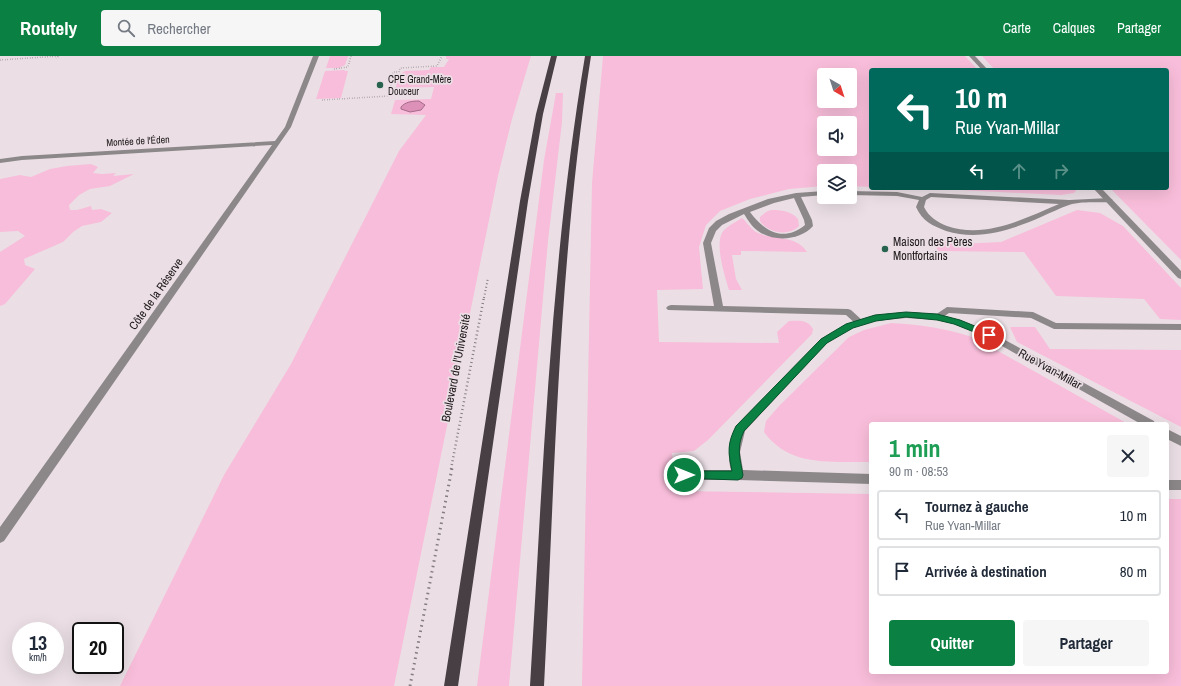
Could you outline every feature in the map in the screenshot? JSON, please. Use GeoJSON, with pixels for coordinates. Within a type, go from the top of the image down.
{"type":"FeatureCollection","features":[{"type":"Feature","properties":{"kind":"main road"},"geometry":{"type":"LineString","coordinates":[[451,686],[490,417],[528,177],[539,116],[554,56]]}},
{"type":"Feature","properties":{"kind":"main road"},"geometry":{"type":"LineString","coordinates":[[536,686],[560,287],[580,105],[588,56]]}},
{"type":"Feature","properties":{"kind":"street","name":"Côte de la Réserve"},"geometry":{"type":"LineString","coordinates":[[0,537],[288,127],[316,56]]}},
{"type":"Feature","properties":{"kind":"street"},"geometry":{"type":"LineString","coordinates":[[972,56],[983,68]]}},
{"type":"Feature","properties":{"kind":"street","name":"Montée de l'Éden"},"geometry":{"type":"LineString","coordinates":[[0,161],[22,158],[277,143]]}},
{"type":"Feature","properties":{"kind":"street"},"geometry":{"type":"LineString","coordinates":[[944,190],[948,195]]}},
{"type":"Feature","properties":{"kind":"street"},"geometry":{"type":"LineString","coordinates":[[1099,190],[1181,276]]}},
{"type":"Feature","properties":{"kind":"street"},"geometry":{"type":"LineString","coordinates":[[857,193],[897,194],[923,199]]}},
{"type":"Feature","properties":{"kind":"street"},"geometry":{"type":"LineString","coordinates":[[719,309],[707,243],[712,230],[719,223],[746,210],[796,195],[817,194]]}},
{"type":"Feature","properties":{"kind":"street"},"geometry":{"type":"LineString","coordinates":[[746,210],[758,227],[767,232],[779,235],[796,234],[809,226],[808,220],[796,195]]}},
{"type":"Feature","properties":{"kind":"street"},"geometry":{"type":"LineString","coordinates":[[1069,202],[998,231],[970,234],[946,229],[927,218],[920,207],[923,199],[930,195],[1069,202],[1109,200]]}},
{"type":"Feature","properties":{"kind":"street"},"geometry":{"type":"LineString","coordinates":[[671,308],[848,312],[860,323]]}},
{"type":"Feature","properties":{"kind":"street"},"geometry":{"type":"LineString","coordinates":[[937,317],[947,310],[1033,315],[1054,326],[1181,327]]}},
{"type":"Feature","properties":{"kind":"street","name":"Rue Yvan-Millar"},"geometry":{"type":"LineString","coordinates":[[738,475],[734,453],[734,442],[740,429],[824,341],[850,326],[875,318],[906,315],[937,317],[957,322],[989,335],[1146,422]]}},
{"type":"Feature","properties":{"kind":"street"},"geometry":{"type":"LineString","coordinates":[[1169,435],[1181,442]]}},
{"type":"Feature","properties":{"kind":"street"},"geometry":{"type":"LineString","coordinates":[[684,475],[869,479]]}},
{"type":"Feature","properties":{"kind":"street"},"geometry":{"type":"LineString","coordinates":[[1169,486],[1181,485]]}},
{"type":"Feature","properties":{"kind":"path"},"geometry":{"type":"LineString","coordinates":[[0,60],[59,56],[56,58]]}},
{"type":"Feature","properties":{"kind":"path"},"geometry":{"type":"LineString","coordinates":[[299,101],[389,96],[393,72],[399,72],[400,68],[437,66],[442,56]]}},
{"type":"Feature","properties":{"kind":"path"},"geometry":{"type":"LineString","coordinates":[[344,68],[348,70]]}},
{"type":"Feature","properties":{"kind":"path"},"geometry":{"type":"LineString","coordinates":[[390,89],[396,88]]}},
{"type":"Feature","properties":{"kind":"path","name":"Boulevard de l'Université"},"geometry":{"type":"LineString","coordinates":[[410,686],[489,270]]}},
{"type":"Feature","properties":{"kind":"shaded area"},"geometry":{"type":"Polygon","coordinates":[[[330,56],[348,56],[345,65],[339,68],[326,68],[330,56]]]}},
{"type":"Feature","properties":{"kind":"shaded area"},"geometry":{"type":"Polygon","coordinates":[[[446,56],[531,56],[512,119],[498,176],[394,686],[120,686],[224,475],[291,364],[399,151],[426,115],[391,114],[395,100],[431,99],[434,87],[396,88],[398,76],[405,71],[429,70],[431,67],[444,67],[449,59],[446,59],[446,56]]]}},
{"type":"Feature","properties":{"kind":"shaded area"},"geometry":{"type":"Polygon","coordinates":[[[603,56],[965,56],[976,68],[869,68],[869,187],[857,186],[857,164],[817,164],[817,187],[789,189],[750,199],[720,211],[706,225],[699,247],[703,289],[657,290],[659,342],[779,343],[777,332],[789,321],[805,322],[813,329],[812,334],[708,440],[694,451],[672,453],[677,491],[869,494],[869,674],[1169,674],[1169,499],[1181,499],[1181,686],[582,686],[592,183],[603,56]]]}},
{"type":"Feature","properties":{"kind":"shaded area"},"geometry":{"type":"Polygon","coordinates":[[[982,56],[1181,56],[1181,260],[1112,190],[1169,190],[1169,68],[993,68],[982,56]]]}},
{"type":"Feature","properties":{"kind":"shaded area"},"geometry":{"type":"Polygon","coordinates":[[[345,70],[344,71],[348,71],[341,98],[316,99],[325,71],[345,70]]]}},
{"type":"Feature","properties":{"kind":"shaded area"},"geometry":{"type":"Polygon","coordinates":[[[556,93],[563,93],[562,122],[548,241],[509,686],[477,686],[544,160],[556,93]]]}},
{"type":"Feature","properties":{"kind":"shaded area"},"geometry":{"type":"Polygon","coordinates":[[[419,101],[425,105],[421,110],[410,112],[401,109],[403,105],[407,103],[419,101]]]}},
{"type":"Feature","properties":{"kind":"shaded area"},"geometry":{"type":"Polygon","coordinates":[[[91,164],[98,167],[93,173],[116,173],[113,176],[134,174],[110,186],[90,189],[79,195],[69,205],[70,210],[77,210],[91,206],[92,210],[101,209],[112,213],[101,222],[82,226],[73,232],[63,242],[24,259],[25,265],[35,269],[5,304],[0,306],[0,252],[25,236],[18,231],[0,232],[0,179],[20,175],[31,177],[50,169],[91,164]]]}},
{"type":"Feature","properties":{"kind":"shaded area"},"geometry":{"type":"Polygon","coordinates":[[[959,190],[1076,190],[1074,193],[1061,195],[959,190]]]}},
{"type":"Feature","properties":{"kind":"shaded area"},"geometry":{"type":"Polygon","coordinates":[[[771,210],[783,211],[792,214],[798,219],[799,226],[789,232],[773,231],[760,221],[760,217],[771,210]]]}},
{"type":"Feature","properties":{"kind":"shaded area"},"geometry":{"type":"Polygon","coordinates":[[[1077,210],[1100,213],[1123,226],[1181,288],[1181,320],[1160,319],[1144,299],[1056,296],[1024,252],[938,251],[932,239],[959,244],[1001,242],[1077,210]]]}},
{"type":"Feature","properties":{"kind":"shaded area"},"geometry":{"type":"Polygon","coordinates":[[[742,218],[756,232],[763,235],[791,240],[802,246],[807,252],[741,251],[741,255],[732,255],[736,279],[742,290],[729,290],[721,262],[720,239],[722,233],[726,229],[742,218]]]}},
{"type":"Feature","properties":{"kind":"shaded area"},"geometry":{"type":"Polygon","coordinates":[[[891,323],[934,328],[975,338],[1124,422],[869,422],[869,462],[827,462],[813,460],[786,452],[774,444],[764,432],[766,421],[779,406],[849,337],[864,330],[891,323]]]}},
{"type":"Feature","properties":{"kind":"shaded area"},"geometry":{"type":"Polygon","coordinates":[[[1010,327],[1035,327],[1050,349],[1181,350],[1181,427],[1017,342],[1010,327]]]}},
{"type":"Feature","properties":{"kind":"place","name":"CPE Grand-Mère Douceur"},"geometry":{"type":"Point","coordinates":[380,85]}},
{"type":"Feature","properties":{"kind":"place","name":"Maison des Pères Montfortains"},"geometry":{"type":"Point","coordinates":[885,249]}},
{"type":"Feature","properties":{"kind":"route"},"geometry":{"type":"LineString","coordinates":[[684,475],[738,475],[734,453],[734,442],[740,429],[824,341],[850,326],[875,318],[906,315],[937,317],[957,322],[989,335]]}}]}
